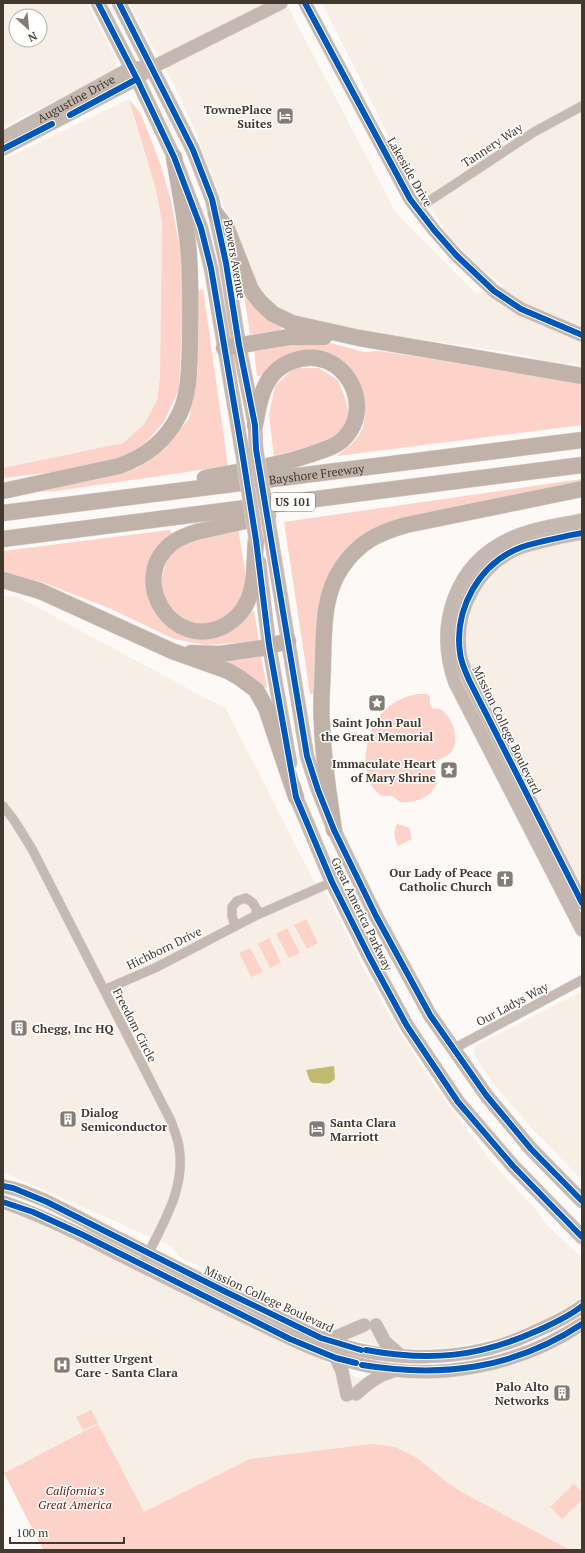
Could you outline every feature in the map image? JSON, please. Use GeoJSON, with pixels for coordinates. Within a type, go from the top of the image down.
{"type":"FeatureCollection","features":[{"type":"Feature","properties":{"kind":"highway"},"geometry":{"type":"LineString","coordinates":[[3,490],[119,466],[133,461],[157,446],[166,436],[180,414],[187,388],[191,298],[189,254],[174,157]]}},
{"type":"Feature","properties":{"kind":"highway"},"geometry":{"type":"LineString","coordinates":[[216,214],[227,229],[251,290],[260,302],[273,314],[292,323],[360,338],[582,376]]}},
{"type":"Feature","properties":{"kind":"highway"},"geometry":{"type":"LineString","coordinates":[[231,347],[289,337],[360,338]]}},
{"type":"Feature","properties":{"kind":"highway"},"geometry":{"type":"LineString","coordinates":[[36,509],[274,465],[326,450],[339,443],[353,427],[358,410],[355,394],[349,379],[337,365],[324,359],[310,357],[300,358],[282,366],[268,381],[258,406],[255,425]]}},
{"type":"Feature","properties":{"kind":"highway","name":"Bayshore Freeway"},"geometry":{"type":"LineString","coordinates":[[3,513],[582,440]]}},
{"type":"Feature","properties":{"kind":"highway","name":"Bayshore Freeway"},"geometry":{"type":"LineString","coordinates":[[3,538],[582,465]]}},
{"type":"Feature","properties":{"kind":"highway"},"geometry":{"type":"LineString","coordinates":[[334,830],[325,772],[321,723],[324,615],[331,588],[341,568],[363,544],[383,532],[406,525],[582,488]]}},
{"type":"Feature","properties":{"kind":"highway"},"geometry":{"type":"LineString","coordinates":[[263,538],[249,599],[243,610],[229,623],[214,630],[196,630],[178,625],[164,613],[155,596],[153,575],[158,559],[174,541],[211,528],[381,491]]}},
{"type":"Feature","properties":{"kind":"highway"},"geometry":{"type":"LineString","coordinates":[[3,580],[40,591],[172,651],[228,671],[240,678],[256,690],[266,708],[296,797]]}},
{"type":"Feature","properties":{"kind":"highway"},"geometry":{"type":"LineString","coordinates":[[172,651],[220,654],[262,648],[288,641]]}},
{"type":"Feature","properties":{"kind":"main road","name":"Bowers Avenue"},"geometry":{"type":"LineString","coordinates":[[98,3],[174,157],[201,228],[231,347],[255,425],[263,538]]}},
{"type":"Feature","properties":{"kind":"main road","name":"Bowers Avenue"},"geometry":{"type":"LineString","coordinates":[[119,3],[193,150],[212,198],[226,263],[231,347],[242,451],[263,538]]}},
{"type":"Feature","properties":{"kind":"main road","name":"Great America Parkway"},"geometry":{"type":"LineString","coordinates":[[263,538],[288,641],[307,756],[318,790],[334,830],[376,916],[426,1008],[486,1095],[531,1149],[582,1202]]}},
{"type":"Feature","properties":{"kind":"main road","name":"Great America Parkway"},"geometry":{"type":"LineString","coordinates":[[263,538],[269,645],[296,797],[332,882],[368,956],[407,1026],[458,1102],[513,1166],[582,1237]]}},
{"type":"Feature","properties":{"kind":"street","name":"Augustine Drive"},"geometry":{"type":"LineString","coordinates":[[3,138],[134,74],[151,68],[281,3]]}},
{"type":"Feature","properties":{"kind":"street","name":"Lakeside Drive"},"geometry":{"type":"LineString","coordinates":[[305,3],[410,199],[456,255],[494,291],[521,309],[582,335]]}},
{"type":"Feature","properties":{"kind":"street","name":"Augustine Drive"},"geometry":{"type":"LineString","coordinates":[[3,149],[134,74]]}},
{"type":"Feature","properties":{"kind":"street","name":"Tannery Way"},"geometry":{"type":"LineString","coordinates":[[418,209],[534,132],[582,106]]}},
{"type":"Feature","properties":{"kind":"street","name":"Mission College Boulevard"},"geometry":{"type":"LineString","coordinates":[[582,520],[521,534],[497,545],[485,554],[472,568],[458,589],[453,600],[448,620],[446,638],[447,655],[455,683],[582,930]]}},
{"type":"Feature","properties":{"kind":"street","name":"Mission College Boulevard"},"geometry":{"type":"LineString","coordinates":[[582,533],[522,547],[495,563],[476,583],[468,597],[459,634],[460,654],[470,682],[582,902]]}},
{"type":"Feature","properties":{"kind":"street","name":"Freedom Circle"},"geometry":{"type":"LineString","coordinates":[[3,806],[14,820],[32,849],[171,1121],[179,1147],[180,1175],[177,1190],[171,1207],[142,1265]]}},
{"type":"Feature","properties":{"kind":"street","name":"Hichborn Drive"},"geometry":{"type":"LineString","coordinates":[[104,990],[157,967],[255,916],[332,882]]}},
{"type":"Feature","properties":{"kind":"street"},"geometry":{"type":"LineString","coordinates":[[235,926],[232,916],[232,907],[237,901],[246,898],[253,902],[257,910],[255,916]]}},
{"type":"Feature","properties":{"kind":"street","name":"Our Ladys Way"},"geometry":{"type":"LineString","coordinates":[[453,1048],[582,980]]}},
{"type":"Feature","properties":{"kind":"street","name":"Mission College Boulevard"},"geometry":{"type":"LineString","coordinates":[[3,1186],[13,1188],[47,1202],[322,1338],[361,1350],[401,1356],[424,1357],[451,1355],[494,1347],[516,1340],[551,1324],[582,1306]]}},
{"type":"Feature","properties":{"kind":"street","name":"Mission College Boulevard"},"geometry":{"type":"LineString","coordinates":[[3,1202],[33,1212],[81,1234],[290,1339],[336,1358],[362,1365],[394,1370],[426,1372],[452,1370],[505,1360],[544,1346],[564,1336],[582,1324]]}},
{"type":"Feature","properties":{"kind":"street"},"geometry":{"type":"LineString","coordinates":[[322,1338],[336,1337],[370,1325],[385,1342],[401,1356]]}},
{"type":"Feature","properties":{"kind":"street"},"geometry":{"type":"LineString","coordinates":[[336,1358],[352,1394],[384,1373],[394,1370]]}},
{"type":"Feature","properties":{"kind":"shaded area"},"geometry":{"type":"Polygon","coordinates":[[[3,3],[87,3],[117,61],[116,70],[3,127],[3,3]]]}},
{"type":"Feature","properties":{"kind":"shaded area"},"geometry":{"type":"Polygon","coordinates":[[[129,3],[286,3],[396,213],[477,294],[504,286],[481,268],[450,237],[407,173],[322,3],[582,3],[582,366],[570,363],[561,365],[540,362],[535,357],[507,352],[297,321],[267,303],[244,260],[195,130],[174,85],[129,3]]]}},
{"type":"Feature","properties":{"kind":"shaded area"},"geometry":{"type":"Polygon","coordinates":[[[129,99],[156,190],[162,223],[160,377],[157,401],[144,424],[123,443],[3,468],[3,160],[129,99]]]}},
{"type":"Feature","properties":{"kind":"shaded area"},"geometry":{"type":"Polygon","coordinates":[[[582,539],[582,886],[474,679],[465,652],[466,622],[477,591],[492,573],[509,560],[529,550],[582,539]]]}},
{"type":"Feature","properties":{"kind":"shaded area"},"geometry":{"type":"Polygon","coordinates":[[[3,596],[18,597],[226,709],[313,879],[327,894],[365,971],[385,1008],[412,1052],[438,1091],[491,1161],[537,1211],[545,1223],[582,1258],[582,1295],[576,1301],[517,1333],[477,1343],[448,1348],[406,1349],[383,1347],[353,1340],[327,1330],[180,1257],[171,1246],[3,1172],[3,596]]]}},
{"type":"Feature","properties":{"kind":"shaded area"},"geometry":{"type":"Polygon","coordinates":[[[582,991],[582,1180],[537,1134],[491,1081],[473,1053],[476,1046],[582,991]]]}},
{"type":"Feature","properties":{"kind":"shaded area"},"geometry":{"type":"Polygon","coordinates":[[[334,1066],[335,1079],[330,1083],[313,1083],[310,1081],[306,1070],[334,1066]]]}},
{"type":"Feature","properties":{"kind":"shaded area"},"geometry":{"type":"Polygon","coordinates":[[[3,1210],[16,1213],[141,1270],[358,1378],[514,1364],[551,1350],[582,1334],[582,1550],[570,1550],[460,1491],[444,1480],[250,1459],[144,1513],[98,1424],[3,1473],[3,1210]]]}},
{"type":"Feature","properties":{"kind":"green space"},"geometry":{"type":"Polygon","coordinates":[[[129,99],[141,114],[160,163],[171,201],[182,259],[183,302],[179,389],[164,422],[143,445],[118,460],[53,472],[3,478],[3,468],[123,443],[144,424],[157,401],[160,377],[162,223],[156,190],[129,99]]]}},
{"type":"Feature","properties":{"kind":"green space"},"geometry":{"type":"Polygon","coordinates":[[[203,289],[228,466],[56,491],[35,492],[138,468],[165,448],[189,419],[198,369],[198,291],[203,289]]]}},
{"type":"Feature","properties":{"kind":"green space"},"geometry":{"type":"Polygon","coordinates":[[[250,293],[281,325],[281,329],[250,335],[244,295],[250,293]]]}},
{"type":"Feature","properties":{"kind":"green space"},"geometry":{"type":"Polygon","coordinates":[[[294,343],[331,343],[364,352],[380,351],[582,383],[582,425],[337,456],[355,441],[362,429],[365,407],[363,392],[360,384],[350,368],[337,358],[263,376],[257,376],[254,349],[294,343]]]}},
{"type":"Feature","properties":{"kind":"green space"},"geometry":{"type":"Polygon","coordinates":[[[294,368],[319,368],[338,380],[349,414],[342,429],[332,440],[274,456],[269,415],[275,386],[294,368]]]}},
{"type":"Feature","properties":{"kind":"green space"},"geometry":{"type":"Polygon","coordinates":[[[582,479],[582,484],[399,521],[339,561],[315,694],[310,694],[284,522],[582,479]]]}},
{"type":"Feature","properties":{"kind":"green space"},"geometry":{"type":"Polygon","coordinates":[[[238,528],[245,571],[245,586],[236,609],[214,624],[187,622],[174,614],[165,603],[160,584],[167,560],[178,545],[197,537],[238,528]]]}},
{"type":"Feature","properties":{"kind":"green space"},"geometry":{"type":"Polygon","coordinates":[[[170,530],[173,537],[152,606],[161,619],[181,634],[249,610],[254,611],[259,641],[206,645],[174,639],[109,608],[42,582],[3,574],[3,551],[170,530]]]}},
{"type":"Feature","properties":{"kind":"green space"},"geometry":{"type":"Polygon","coordinates":[[[261,656],[267,687],[261,690],[225,663],[228,661],[261,656]]]}},
{"type":"Feature","properties":{"kind":"green space"},"geometry":{"type":"Polygon","coordinates":[[[418,694],[427,694],[430,697],[430,704],[432,708],[441,709],[447,715],[455,733],[455,745],[448,755],[437,762],[435,769],[437,782],[432,791],[423,798],[412,802],[401,802],[391,796],[382,796],[374,788],[368,778],[366,754],[368,741],[378,718],[385,710],[400,699],[418,694]]]}},
{"type":"Feature","properties":{"kind":"green space"},"geometry":{"type":"Polygon","coordinates":[[[397,824],[409,827],[412,839],[398,846],[394,835],[397,824]]]}},
{"type":"Feature","properties":{"kind":"green space"},"geometry":{"type":"Polygon","coordinates":[[[306,919],[318,943],[307,949],[294,925],[306,919]]]}},
{"type":"Feature","properties":{"kind":"green space"},"geometry":{"type":"Polygon","coordinates":[[[287,928],[300,953],[289,958],[276,934],[287,928]]]}},
{"type":"Feature","properties":{"kind":"green space"},"geometry":{"type":"Polygon","coordinates":[[[269,938],[281,962],[270,968],[258,944],[269,938]]]}},
{"type":"Feature","properties":{"kind":"green space"},"geometry":{"type":"Polygon","coordinates":[[[250,948],[263,972],[251,977],[239,953],[250,948]]]}},
{"type":"Feature","properties":{"kind":"green space"},"geometry":{"type":"Polygon","coordinates":[[[91,1410],[98,1423],[83,1430],[76,1417],[91,1410]]]}},
{"type":"Feature","properties":{"kind":"green space","name":"California's Great America"},"geometry":{"type":"Polygon","coordinates":[[[98,1424],[144,1512],[250,1459],[372,1444],[395,1447],[417,1458],[460,1491],[570,1550],[43,1550],[4,1473],[98,1424]]]}},
{"type":"Feature","properties":{"kind":"green space"},"geometry":{"type":"Polygon","coordinates":[[[574,1484],[582,1492],[582,1500],[562,1519],[550,1507],[574,1484]]]}},
{"type":"Feature","properties":{"kind":"cycle path"},"geometry":{"type":"LineString","coordinates":[[98,3],[137,79],[174,157],[201,228],[211,268],[256,540],[269,645],[296,797],[332,882],[369,956],[407,1026],[458,1102],[513,1166],[582,1237]]}},
{"type":"Feature","properties":{"kind":"cycle path"},"geometry":{"type":"LineString","coordinates":[[119,3],[193,150],[212,199],[226,263],[239,345],[255,425],[256,449],[307,756],[318,790],[334,830],[376,916],[430,1015],[486,1095],[531,1149],[582,1201]]}},
{"type":"Feature","properties":{"kind":"cycle path"},"geometry":{"type":"LineString","coordinates":[[305,3],[410,199],[434,230],[456,255],[494,291],[521,309],[582,335]]}},
{"type":"Feature","properties":{"kind":"cycle path"},"geometry":{"type":"LineString","coordinates":[[70,115],[137,79]]}},
{"type":"Feature","properties":{"kind":"cycle path"},"geometry":{"type":"LineString","coordinates":[[3,149],[52,124]]}},
{"type":"Feature","properties":{"kind":"cycle path"},"geometry":{"type":"LineString","coordinates":[[582,533],[522,547],[507,554],[493,564],[482,576],[466,604],[461,620],[459,636],[461,660],[470,682],[582,903]]}},
{"type":"Feature","properties":{"kind":"cycle path"},"geometry":{"type":"LineString","coordinates":[[3,1186],[13,1188],[47,1202],[321,1338],[361,1350]]}},
{"type":"Feature","properties":{"kind":"cycle path"},"geometry":{"type":"LineString","coordinates":[[3,1202],[33,1212],[81,1234],[290,1339],[336,1358],[356,1363]]}},
{"type":"Feature","properties":{"kind":"cycle path"},"geometry":{"type":"LineString","coordinates":[[366,1350],[412,1356],[454,1355],[475,1351],[496,1346],[539,1330],[567,1316],[582,1306]]}},
{"type":"Feature","properties":{"kind":"cycle path"},"geometry":{"type":"LineString","coordinates":[[362,1365],[392,1369],[421,1370],[449,1370],[476,1366],[504,1360],[530,1351],[556,1339],[582,1324]]}},
{"type":"Feature","properties":{"kind":"place","name":"TownePlace Suites"},"geometry":{"type":"Point","coordinates":[285,116]}},
{"type":"Feature","properties":{"kind":"place","name":"Saint John Paul the Great Memorial"},"geometry":{"type":"Point","coordinates":[377,703]}},
{"type":"Feature","properties":{"kind":"place","name":"Immaculate Heart of Mary Shrine"},"geometry":{"type":"Point","coordinates":[449,770]}},
{"type":"Feature","properties":{"kind":"place","name":"Our Lady of Peace Catholic Church"},"geometry":{"type":"Point","coordinates":[505,879]}},
{"type":"Feature","properties":{"kind":"place","name":"Chegg, Inc HQ"},"geometry":{"type":"Point","coordinates":[19,1028]}},
{"type":"Feature","properties":{"kind":"place","name":"Dialog Semiconductor"},"geometry":{"type":"Point","coordinates":[68,1119]}},
{"type":"Feature","properties":{"kind":"place","name":"Santa Clara Marriott"},"geometry":{"type":"Point","coordinates":[317,1129]}},
{"type":"Feature","properties":{"kind":"place","name":"Sutter Urgent Care - Santa Clara"},"geometry":{"type":"Point","coordinates":[62,1365]}},
{"type":"Feature","properties":{"kind":"place","name":"Palo Alto Networks"},"geometry":{"type":"Point","coordinates":[562,1393]}}]}
